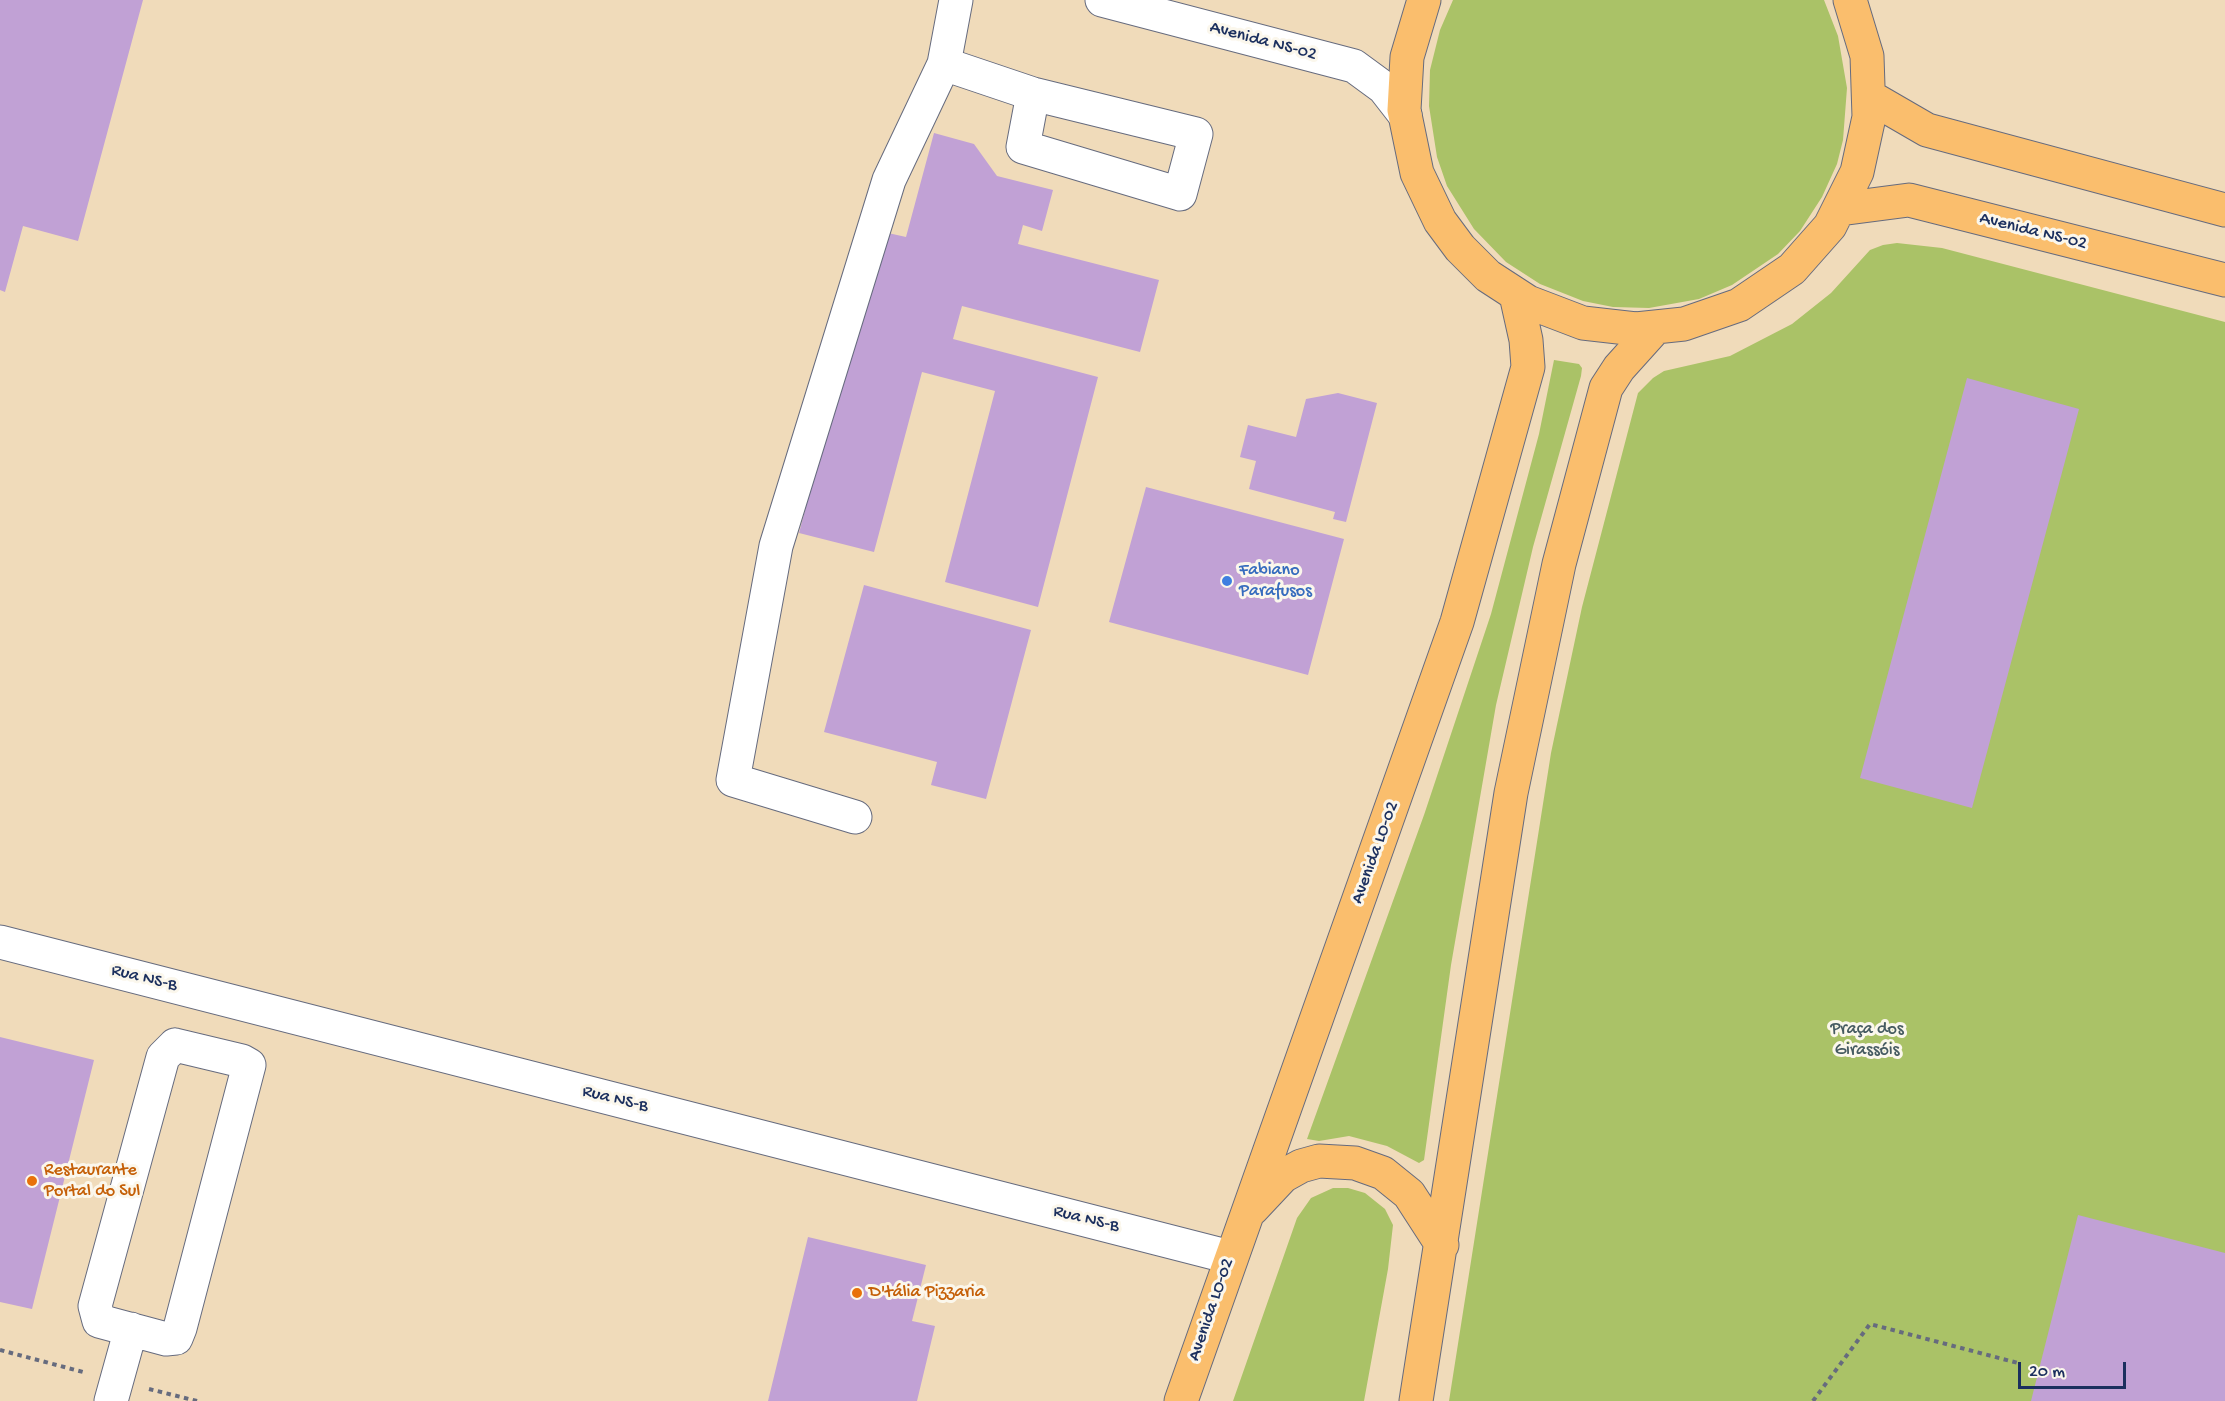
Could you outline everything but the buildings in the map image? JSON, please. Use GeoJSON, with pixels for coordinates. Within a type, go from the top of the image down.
{"type":"FeatureCollection","features":[{"type":"Feature","properties":{"kind":"main road","name":"Avenida NS-02"},"geometry":{"type":"LineString","coordinates":[[1424,0],[1407,57],[1405,115],[1417,172],[1440,221],[1477,266],[1516,295],[1542,309],[1583,323],[1626,329],[1655,328],[1712,316],[1765,290],[1806,256],[1840,209],[1857,172],[1864,147],[1870,97],[1865,45],[1850,0]]}},
{"type":"Feature","properties":{"kind":"main road"},"geometry":{"type":"LineString","coordinates":[[1870,97],[1927,130],[2225,210]]}},
{"type":"Feature","properties":{"kind":"main road","name":"Avenida NS-02"},"geometry":{"type":"LineString","coordinates":[[1840,209],[1909,201],[2225,280]]}},
{"type":"Feature","properties":{"kind":"main road","name":"Avenida LO-02"},"geometry":{"type":"LineString","coordinates":[[1181,1401],[1243,1219],[1424,719],[1466,593],[1528,367],[1527,340],[1516,295]]}},
{"type":"Feature","properties":{"kind":"main road"},"geometry":{"type":"LineString","coordinates":[[1416,1401],[1511,793],[1559,564],[1606,388],[1619,368],[1655,328]]}},
{"type":"Feature","properties":{"kind":"main road"},"geometry":{"type":"LineString","coordinates":[[1243,1219],[1283,1176],[1310,1164],[1339,1160],[1368,1167],[1396,1182],[1409,1194],[1442,1245]]}},
{"type":"Feature","properties":{"kind":"street"},"geometry":{"type":"LineString","coordinates":[[855,817],[733,780],[776,546],[889,180],[944,64],[956,0]]}},
{"type":"Feature","properties":{"kind":"street","name":"Avenida NS-02"},"geometry":{"type":"LineString","coordinates":[[1102,0],[1353,66],[1384,88],[1405,115]]}},
{"type":"Feature","properties":{"kind":"street"},"geometry":{"type":"LineString","coordinates":[[944,64],[1033,94],[1196,134],[1180,194],[1023,147],[1033,94]]}},
{"type":"Feature","properties":{"kind":"street","name":"Rua NS-B"},"geometry":{"type":"LineString","coordinates":[[0,942],[1230,1257]]}},
{"type":"Feature","properties":{"kind":"street"},"geometry":{"type":"LineString","coordinates":[[175,1045],[242,1061],[249,1065],[248,1074],[176,1338],[166,1339],[131,1329],[99,1321],[95,1306],[163,1057],[175,1045]]}},
{"type":"Feature","properties":{"kind":"street"},"geometry":{"type":"LineString","coordinates":[[111,1401],[131,1329]]}},
{"type":"Feature","properties":{"kind":"path"},"geometry":{"type":"LineString","coordinates":[[1813,1401],[1870,1324],[2018,1363]]}},
{"type":"Feature","properties":{"kind":"green space"},"geometry":{"type":"Polygon","coordinates":[[[1453,0],[1824,0],[1838,36],[1847,88],[1843,140],[1837,164],[1822,197],[1800,231],[1778,254],[1732,285],[1699,299],[1649,308],[1613,307],[1583,301],[1540,284],[1506,262],[1474,229],[1447,186],[1437,157],[1429,106],[1430,70],[1440,30],[1453,0]]]}},
{"type":"Feature","properties":{"kind":"green space","name":"Praça dos Girassóis"},"geometry":{"type":"Polygon","coordinates":[[[1897,243],[1942,248],[2225,322],[2225,1401],[1449,1401],[1551,753],[1582,607],[1638,393],[1664,371],[1730,356],[1792,324],[1831,293],[1870,250],[1897,243]]]}},
{"type":"Feature","properties":{"kind":"green space"},"geometry":{"type":"Polygon","coordinates":[[[1554,360],[1579,364],[1582,368],[1581,376],[1533,547],[1496,705],[1451,965],[1424,1160],[1419,1163],[1387,1146],[1349,1136],[1319,1141],[1307,1139],[1424,815],[1491,614],[1539,434],[1554,360]]]}},
{"type":"Feature","properties":{"kind":"green space"},"geometry":{"type":"Polygon","coordinates":[[[1333,1188],[1348,1188],[1365,1193],[1385,1209],[1393,1225],[1388,1269],[1364,1401],[1233,1401],[1297,1218],[1311,1198],[1333,1188]]]}},
{"type":"Feature","properties":{"kind":"place","name":"Fabiano Parafusos"},"geometry":{"type":"Point","coordinates":[1227,581]}},
{"type":"Feature","properties":{"kind":"place","name":"Restaurante Portal do Sul"},"geometry":{"type":"Point","coordinates":[32,1181]}},
{"type":"Feature","properties":{"kind":"place","name":"D'tália Pizzaria"},"geometry":{"type":"Point","coordinates":[857,1293]}}]}
